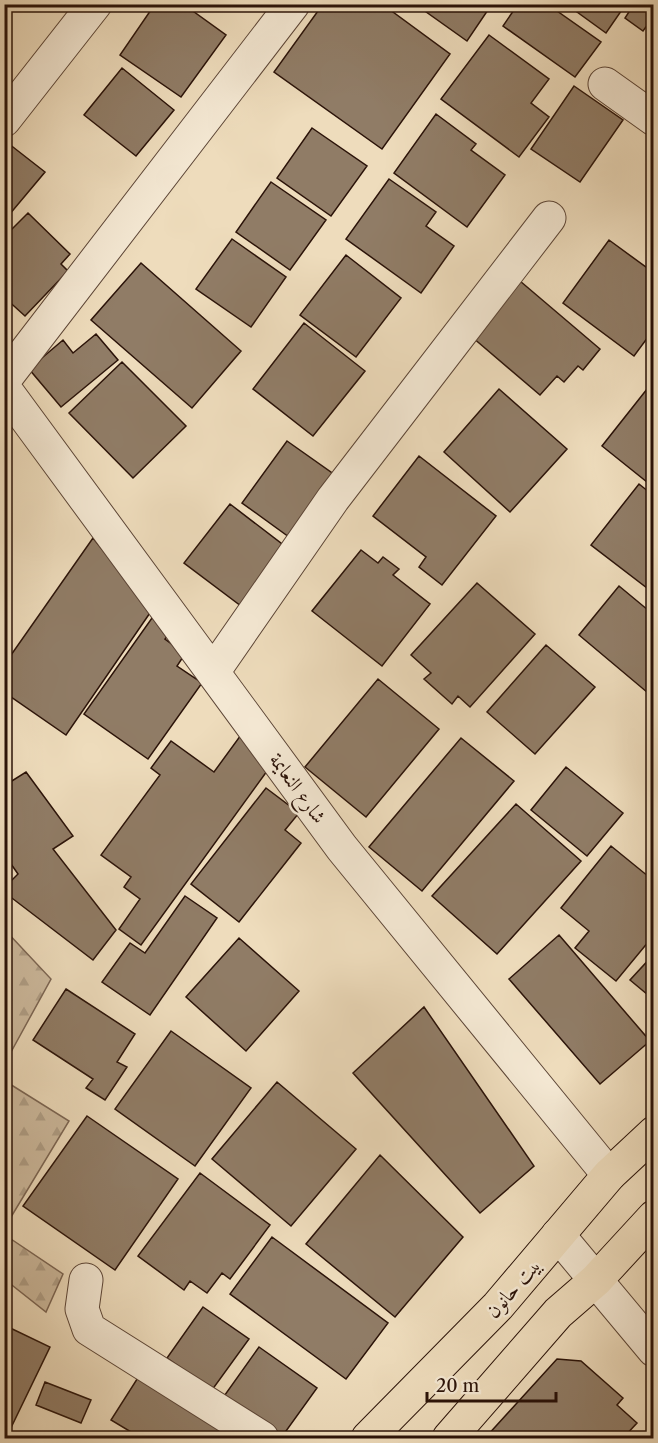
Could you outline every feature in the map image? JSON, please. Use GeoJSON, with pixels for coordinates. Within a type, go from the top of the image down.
{"type":"FeatureCollection","features":[{"type":"Feature","properties":{"kind":"main road","name":"بيت حانون"},"geometry":{"type":"LineString","coordinates":[[368,1438],[498,1306],[609,1175],[654,1133]]}},
{"type":"Feature","properties":{"kind":"main road"},"geometry":{"type":"LineString","coordinates":[[449,1438],[558,1313],[596,1280],[654,1217]]}},
{"type":"Feature","properties":{"kind":"street"},"geometry":{"type":"LineString","coordinates":[[4,120],[95,4]]}},
{"type":"Feature","properties":{"kind":"street"},"geometry":{"type":"LineString","coordinates":[[4,380],[293,4]]}},
{"type":"Feature","properties":{"kind":"street"},"geometry":{"type":"LineString","coordinates":[[605,84],[654,119]]}},
{"type":"Feature","properties":{"kind":"street"},"geometry":{"type":"LineString","coordinates":[[213,672],[333,499],[549,218]]}},
{"type":"Feature","properties":{"kind":"street","name":"شارع النعايمة"},"geometry":{"type":"LineString","coordinates":[[4,388],[342,848],[609,1175]]}},
{"type":"Feature","properties":{"kind":"street"},"geometry":{"type":"LineString","coordinates":[[558,1235],[654,1350]]}},
{"type":"Feature","properties":{"kind":"street"},"geometry":{"type":"LineString","coordinates":[[86,1280],[82,1309],[89,1329],[262,1438]]}},
{"type":"Feature","properties":{"kind":"green space"},"geometry":{"type":"Polygon","coordinates":[[[5,930],[51,979],[5,1063],[5,930]]]}},
{"type":"Feature","properties":{"kind":"green space"},"geometry":{"type":"Polygon","coordinates":[[[5,1081],[69,1121],[5,1227],[5,1081]]]}},
{"type":"Feature","properties":{"kind":"green space"},"geometry":{"type":"Polygon","coordinates":[[[5,1235],[63,1274],[46,1312],[8,1282],[5,1286],[5,1235]]]}},
{"type":"Feature","properties":{"kind":"building"},"geometry":{"type":"Polygon","coordinates":[[[155,4],[183,4],[226,35],[181,97],[120,55],[155,4]]]}},
{"type":"Feature","properties":{"kind":"building"},"geometry":{"type":"Polygon","coordinates":[[[323,4],[382,4],[450,54],[382,149],[274,72],[323,4]]]}},
{"type":"Feature","properties":{"kind":"building"},"geometry":{"type":"Polygon","coordinates":[[[415,4],[492,4],[467,41],[415,4]]]}},
{"type":"Feature","properties":{"kind":"building"},"geometry":{"type":"Polygon","coordinates":[[[518,4],[547,4],[601,42],[575,77],[503,26],[518,4]]]}},
{"type":"Feature","properties":{"kind":"building"},"geometry":{"type":"Polygon","coordinates":[[[566,4],[626,4],[606,33],[566,4]]]}},
{"type":"Feature","properties":{"kind":"building"},"geometry":{"type":"Polygon","coordinates":[[[634,4],[654,4],[654,16],[643,31],[625,18],[634,4]]]}},
{"type":"Feature","properties":{"kind":"building"},"geometry":{"type":"Polygon","coordinates":[[[489,35],[549,79],[531,103],[549,117],[519,157],[441,99],[489,35]]]}},
{"type":"Feature","properties":{"kind":"building"},"geometry":{"type":"Polygon","coordinates":[[[122,68],[174,110],[136,156],[84,115],[122,68]]]}},
{"type":"Feature","properties":{"kind":"building"},"geometry":{"type":"Polygon","coordinates":[[[574,86],[623,120],[580,182],[531,149],[574,86]]]}},
{"type":"Feature","properties":{"kind":"building"},"geometry":{"type":"Polygon","coordinates":[[[436,114],[476,144],[471,150],[505,175],[467,227],[394,173],[436,114]]]}},
{"type":"Feature","properties":{"kind":"building"},"geometry":{"type":"Polygon","coordinates":[[[312,128],[367,166],[331,216],[277,178],[312,128]]]}},
{"type":"Feature","properties":{"kind":"building"},"geometry":{"type":"Polygon","coordinates":[[[4,140],[45,172],[4,221],[4,140]]]}},
{"type":"Feature","properties":{"kind":"building"},"geometry":{"type":"Polygon","coordinates":[[[389,179],[436,212],[426,226],[454,246],[421,293],[346,239],[389,179]]]}},
{"type":"Feature","properties":{"kind":"building"},"geometry":{"type":"Polygon","coordinates":[[[271,182],[326,220],[290,270],[236,232],[271,182]]]}},
{"type":"Feature","properties":{"kind":"building"},"geometry":{"type":"Polygon","coordinates":[[[28,213],[70,254],[61,264],[68,271],[25,316],[4,297],[4,237],[28,213]]]}},
{"type":"Feature","properties":{"kind":"building"},"geometry":{"type":"Polygon","coordinates":[[[232,239],[286,277],[251,327],[196,289],[232,239]]]}},
{"type":"Feature","properties":{"kind":"building"},"geometry":{"type":"Polygon","coordinates":[[[609,240],[654,273],[654,329],[634,356],[563,303],[609,240]]]}},
{"type":"Feature","properties":{"kind":"building"},"geometry":{"type":"Polygon","coordinates":[[[346,255],[401,298],[356,357],[300,315],[346,255]]]}},
{"type":"Feature","properties":{"kind":"building"},"geometry":{"type":"Polygon","coordinates":[[[141,263],[241,351],[192,408],[91,320],[141,263]]]}},
{"type":"Feature","properties":{"kind":"building"},"geometry":{"type":"Polygon","coordinates":[[[520,281],[600,349],[583,370],[578,366],[564,382],[557,376],[540,395],[472,337],[520,281]]]}},
{"type":"Feature","properties":{"kind":"building"},"geometry":{"type":"Polygon","coordinates":[[[304,323],[365,371],[313,436],[253,389],[304,323]]]}},
{"type":"Feature","properties":{"kind":"building"},"geometry":{"type":"Polygon","coordinates":[[[96,334],[118,360],[61,407],[29,369],[63,340],[73,353],[96,334]]]}},
{"type":"Feature","properties":{"kind":"building"},"geometry":{"type":"Polygon","coordinates":[[[122,362],[186,426],[133,478],[69,413],[122,362]]]}},
{"type":"Feature","properties":{"kind":"building"},"geometry":{"type":"Polygon","coordinates":[[[651,384],[654,386],[654,484],[652,486],[602,446],[651,384]]]}},
{"type":"Feature","properties":{"kind":"building"},"geometry":{"type":"Polygon","coordinates":[[[499,389],[567,449],[510,512],[444,452],[499,389]]]}},
{"type":"Feature","properties":{"kind":"building"},"geometry":{"type":"Polygon","coordinates":[[[287,441],[335,475],[289,537],[242,503],[287,441]]]}},
{"type":"Feature","properties":{"kind":"building"},"geometry":{"type":"Polygon","coordinates":[[[419,456],[496,516],[442,585],[419,567],[426,557],[373,516],[419,456]]]}},
{"type":"Feature","properties":{"kind":"building"},"geometry":{"type":"Polygon","coordinates":[[[639,484],[654,496],[654,580],[647,588],[591,545],[639,484]]]}},
{"type":"Feature","properties":{"kind":"building"},"geometry":{"type":"Polygon","coordinates":[[[230,504],[286,547],[241,606],[184,563],[230,504]]]}},
{"type":"Feature","properties":{"kind":"building"},"geometry":{"type":"Polygon","coordinates":[[[93,538],[152,610],[66,735],[4,692],[4,665],[93,538]]]}},
{"type":"Feature","properties":{"kind":"building"},"geometry":{"type":"Polygon","coordinates":[[[361,550],[378,563],[383,557],[399,569],[393,575],[430,604],[382,666],[312,611],[361,550]]]}},
{"type":"Feature","properties":{"kind":"building"},"geometry":{"type":"Polygon","coordinates":[[[477,583],[535,634],[470,707],[458,696],[452,704],[424,679],[431,673],[411,655],[477,583]]]}},
{"type":"Feature","properties":{"kind":"building"},"geometry":{"type":"Polygon","coordinates":[[[619,586],[654,615],[654,698],[579,635],[619,586]]]}},
{"type":"Feature","properties":{"kind":"building"},"geometry":{"type":"Polygon","coordinates":[[[152,618],[171,631],[165,639],[185,654],[177,666],[202,683],[148,759],[84,714],[152,618]]]}},
{"type":"Feature","properties":{"kind":"building"},"geometry":{"type":"Polygon","coordinates":[[[546,645],[595,687],[535,754],[487,712],[546,645]]]}},
{"type":"Feature","properties":{"kind":"building"},"geometry":{"type":"Polygon","coordinates":[[[378,679],[439,729],[366,817],[305,767],[378,679]]]}},
{"type":"Feature","properties":{"kind":"building"},"geometry":{"type":"Polygon","coordinates":[[[246,728],[270,767],[141,945],[119,929],[140,899],[124,887],[131,877],[101,855],[160,775],[151,768],[171,741],[214,772],[246,728]]]}},
{"type":"Feature","properties":{"kind":"building"},"geometry":{"type":"Polygon","coordinates":[[[461,738],[514,781],[422,891],[369,847],[461,738]]]}},
{"type":"Feature","properties":{"kind":"building"},"geometry":{"type":"Polygon","coordinates":[[[566,767],[623,813],[587,856],[531,810],[566,767]]]}},
{"type":"Feature","properties":{"kind":"building"},"geometry":{"type":"Polygon","coordinates":[[[26,772],[73,836],[53,849],[116,930],[93,960],[4,892],[4,888],[18,874],[4,854],[4,792],[11,789],[7,784],[26,772]]]}},
{"type":"Feature","properties":{"kind":"building"},"geometry":{"type":"Polygon","coordinates":[[[266,788],[299,813],[285,830],[301,843],[239,922],[191,884],[266,788]]]}},
{"type":"Feature","properties":{"kind":"building"},"geometry":{"type":"Polygon","coordinates":[[[516,804],[581,861],[497,954],[432,896],[516,804]]]}},
{"type":"Feature","properties":{"kind":"building"},"geometry":{"type":"Polygon","coordinates":[[[611,846],[654,881],[654,935],[616,981],[575,948],[589,931],[561,908],[611,846]]]}},
{"type":"Feature","properties":{"kind":"building"},"geometry":{"type":"Polygon","coordinates":[[[185,896],[217,918],[150,1015],[102,982],[130,943],[145,953],[185,896]]]}},
{"type":"Feature","properties":{"kind":"building"},"geometry":{"type":"Polygon","coordinates":[[[559,935],[650,1041],[600,1084],[509,979],[559,935]]]}},
{"type":"Feature","properties":{"kind":"building"},"geometry":{"type":"Polygon","coordinates":[[[239,938],[299,991],[246,1051],[186,997],[239,938]]]}},
{"type":"Feature","properties":{"kind":"building"},"geometry":{"type":"Polygon","coordinates":[[[654,954],[654,1000],[630,980],[654,954]]]}},
{"type":"Feature","properties":{"kind":"building"},"geometry":{"type":"Polygon","coordinates":[[[66,989],[135,1034],[117,1062],[127,1067],[105,1100],[86,1088],[93,1079],[33,1040],[66,989]]]}},
{"type":"Feature","properties":{"kind":"building"},"geometry":{"type":"Polygon","coordinates":[[[424,1007],[534,1166],[480,1213],[353,1073],[424,1007]]]}},
{"type":"Feature","properties":{"kind":"building"},"geometry":{"type":"Polygon","coordinates":[[[171,1031],[251,1088],[195,1166],[115,1109],[171,1031]]]}},
{"type":"Feature","properties":{"kind":"building"},"geometry":{"type":"Polygon","coordinates":[[[277,1082],[356,1149],[291,1226],[212,1159],[277,1082]]]}},
{"type":"Feature","properties":{"kind":"building"},"geometry":{"type":"Polygon","coordinates":[[[87,1116],[178,1179],[115,1270],[23,1206],[87,1116]]]}},
{"type":"Feature","properties":{"kind":"building"},"geometry":{"type":"Polygon","coordinates":[[[380,1155],[463,1237],[395,1317],[306,1244],[380,1155]]]}},
{"type":"Feature","properties":{"kind":"building"},"geometry":{"type":"Polygon","coordinates":[[[200,1173],[270,1225],[230,1279],[222,1273],[207,1293],[190,1281],[184,1290],[138,1256],[200,1173]]]}},
{"type":"Feature","properties":{"kind":"building"},"geometry":{"type":"Polygon","coordinates":[[[272,1237],[388,1323],[346,1379],[230,1294],[272,1237]]]}},
{"type":"Feature","properties":{"kind":"building"},"geometry":{"type":"Polygon","coordinates":[[[203,1307],[249,1339],[212,1390],[167,1358],[203,1307]]]}},
{"type":"Feature","properties":{"kind":"building"},"geometry":{"type":"Polygon","coordinates":[[[4,1325],[50,1347],[6,1438],[4,1438],[4,1325]]]}},
{"type":"Feature","properties":{"kind":"building"},"geometry":{"type":"Polygon","coordinates":[[[259,1347],[317,1388],[281,1438],[222,1399],[259,1347]]]}},
{"type":"Feature","properties":{"kind":"building"},"geometry":{"type":"Polygon","coordinates":[[[557,1359],[581,1361],[623,1398],[617,1405],[637,1423],[623,1438],[487,1438],[486,1437],[557,1359]]]}},
{"type":"Feature","properties":{"kind":"building"},"geometry":{"type":"Polygon","coordinates":[[[139,1376],[239,1438],[141,1438],[111,1420],[139,1376]]]}},
{"type":"Feature","properties":{"kind":"building"},"geometry":{"type":"Polygon","coordinates":[[[45,1382],[91,1400],[81,1423],[36,1405],[45,1382]]]}}]}
